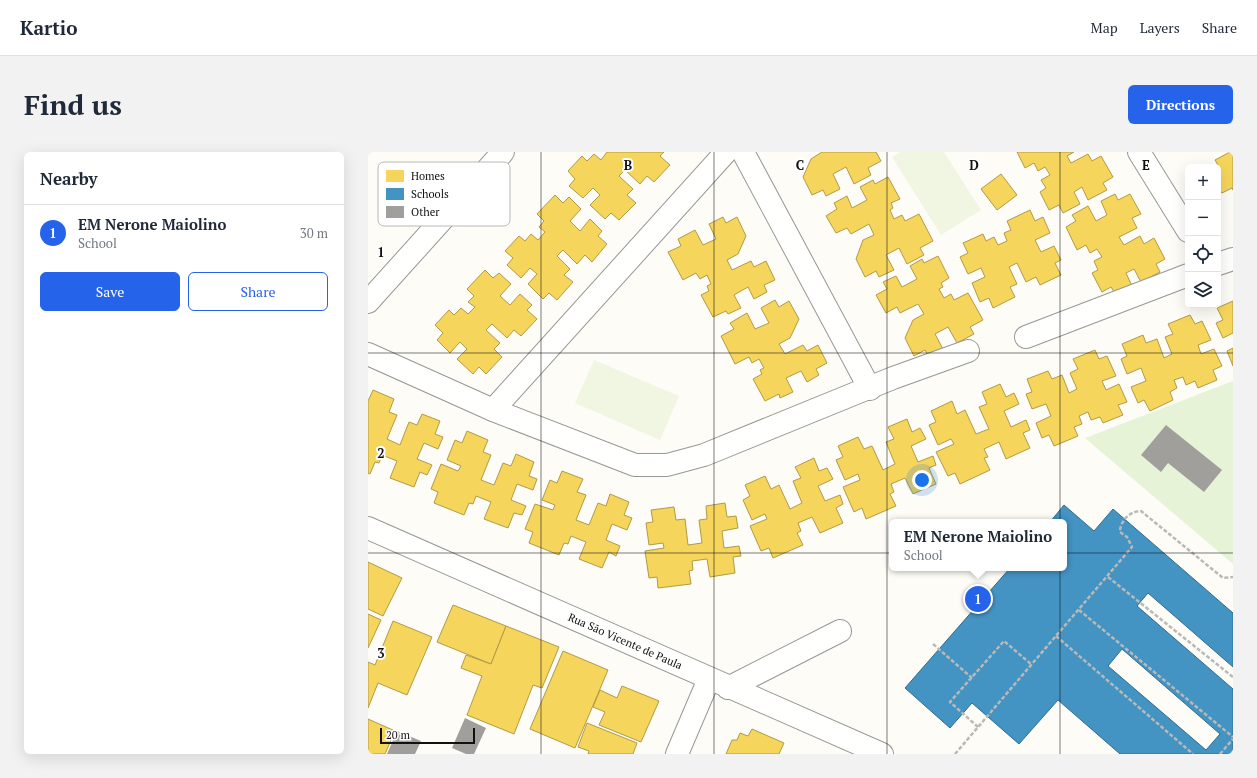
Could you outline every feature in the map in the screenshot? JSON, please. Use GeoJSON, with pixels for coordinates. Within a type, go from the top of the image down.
{"type":"FeatureCollection","features":[{"type":"Feature","properties":{"kind":"street"},"geometry":{"type":"LineString","coordinates":[[494,162],[503,152]]}},
{"type":"Feature","properties":{"kind":"street"},"geometry":{"type":"LineString","coordinates":[[494,410],[726,152]]}},
{"type":"Feature","properties":{"kind":"street"},"geometry":{"type":"LineString","coordinates":[[743,152],[870,389]]}},
{"type":"Feature","properties":{"kind":"street"},"geometry":{"type":"LineString","coordinates":[[1139,152],[1185,226]]}},
{"type":"Feature","properties":{"kind":"street"},"geometry":{"type":"LineString","coordinates":[[368,302],[436,226]]}},
{"type":"Feature","properties":{"kind":"street"},"geometry":{"type":"LineString","coordinates":[[1221,263],[1233,259]]}},
{"type":"Feature","properties":{"kind":"street"},"geometry":{"type":"LineString","coordinates":[[1026,337],[1185,276]]}},
{"type":"Feature","properties":{"kind":"street"},"geometry":{"type":"LineString","coordinates":[[368,354],[494,410],[635,465],[667,465],[704,455],[870,389],[893,378],[968,350]]}},
{"type":"Feature","properties":{"kind":"street","name":"Rua São Vicente de Paula"},"geometry":{"type":"LineString","coordinates":[[368,528],[718,684],[882,754]]}},
{"type":"Feature","properties":{"kind":"street"},"geometry":{"type":"LineString","coordinates":[[677,754],[718,684],[840,631]]}},
{"type":"Feature","properties":{"kind":"path"},"geometry":{"type":"LineString","coordinates":[[956,754],[1132,547],[1127,537],[1120,532],[1120,527],[1129,514],[1135,511],[1141,512],[1223,578],[1233,576]]}},
{"type":"Feature","properties":{"kind":"path"},"geometry":{"type":"LineString","coordinates":[[1108,577],[1233,676]]}},
{"type":"Feature","properties":{"kind":"path"},"geometry":{"type":"LineString","coordinates":[[1079,610],[1233,738],[1220,754]]}},
{"type":"Feature","properties":{"kind":"path"},"geometry":{"type":"LineString","coordinates":[[1056,636],[1193,754]]}},
{"type":"Feature","properties":{"kind":"path"},"geometry":{"type":"LineString","coordinates":[[978,727],[950,702],[1004,641],[1032,665]]}},
{"type":"Feature","properties":{"kind":"path"},"geometry":{"type":"LineString","coordinates":[[933,644],[972,678]]}},
{"type":"Feature","properties":{"kind":"green space"},"geometry":{"type":"Polygon","coordinates":[[[901,152],[944,152],[981,210],[941,235],[892,157],[901,152]]]}},
{"type":"Feature","properties":{"kind":"green space"},"geometry":{"type":"Polygon","coordinates":[[[594,360],[679,396],[660,440],[575,403],[594,360]]]}},
{"type":"Feature","properties":{"kind":"green space"},"geometry":{"type":"Polygon","coordinates":[[[1233,381],[1233,564],[1085,438],[1233,381]]]}},
{"type":"Feature","properties":{"kind":"building: Homes"},"geometry":{"type":"Polygon","coordinates":[[[607,152],[664,152],[660,156],[670,165],[654,182],[647,176],[640,184],[625,170],[619,176],[633,189],[627,195],[636,203],[619,220],[611,213],[605,219],[590,205],[600,195],[593,188],[583,198],[569,186],[575,179],[568,171],[582,156],[587,161],[594,154],[601,160],[607,152]]]}},
{"type":"Feature","properties":{"kind":"building: Homes"},"geometry":{"type":"Polygon","coordinates":[[[822,152],[876,152],[881,161],[868,168],[871,175],[854,184],[846,167],[833,174],[840,189],[826,196],[823,190],[812,195],[803,177],[811,159],[822,152]]]}},
{"type":"Feature","properties":{"kind":"building: Homes"},"geometry":{"type":"Polygon","coordinates":[[[1017,152],[1074,152],[1067,156],[1071,163],[1088,154],[1092,161],[1101,156],[1113,177],[1103,183],[1107,190],[1088,200],[1082,187],[1074,192],[1080,204],[1063,213],[1059,205],[1049,210],[1040,192],[1046,188],[1041,180],[1050,175],[1045,167],[1038,171],[1034,163],[1025,168],[1017,152]]]}},
{"type":"Feature","properties":{"kind":"building: Homes"},"geometry":{"type":"Polygon","coordinates":[[[1230,152],[1233,152],[1233,190],[1232,188],[1222,193],[1221,192],[1221,164],[1217,164],[1215,160],[1230,152]]]}},
{"type":"Feature","properties":{"kind":"building: Homes"},"geometry":{"type":"Polygon","coordinates":[[[1001,174],[1017,195],[997,210],[981,189],[1001,174]]]}},
{"type":"Feature","properties":{"kind":"building: Homes"},"geometry":{"type":"Polygon","coordinates":[[[888,177],[900,199],[891,203],[893,208],[890,210],[894,219],[902,215],[905,221],[919,214],[933,241],[920,248],[924,255],[907,264],[899,248],[886,255],[894,270],[879,277],[876,271],[865,277],[856,259],[863,240],[874,235],[869,224],[851,234],[847,228],[836,233],[826,216],[837,209],[834,203],[847,196],[852,208],[867,200],[860,187],[873,180],[875,184],[888,177]]]}},
{"type":"Feature","properties":{"kind":"building: Homes"},"geometry":{"type":"Polygon","coordinates":[[[1115,194],[1118,200],[1130,194],[1141,214],[1132,218],[1137,228],[1119,237],[1124,245],[1140,236],[1144,244],[1154,238],[1165,259],[1156,264],[1160,272],[1141,282],[1134,269],[1126,273],[1132,286],[1116,295],[1111,287],[1102,292],[1092,273],[1098,270],[1094,261],[1102,257],[1097,249],[1090,253],[1086,245],[1077,250],[1066,227],[1076,221],[1072,215],[1088,206],[1096,221],[1107,215],[1101,201],[1115,194]]]}},
{"type":"Feature","properties":{"kind":"building: Homes"},"geometry":{"type":"Polygon","coordinates":[[[555,195],[563,203],[569,197],[581,209],[570,221],[580,231],[590,219],[602,231],[598,236],[607,244],[592,262],[585,255],[577,264],[563,250],[557,256],[570,269],[564,275],[573,282],[557,300],[549,293],[543,299],[528,284],[537,274],[530,268],[521,278],[507,265],[513,258],[505,251],[519,236],[525,241],[531,234],[538,240],[545,232],[539,227],[544,221],[537,214],[555,195]]]}},
{"type":"Feature","properties":{"kind":"building: Homes"},"geometry":{"type":"Polygon","coordinates":[[[1030,210],[1035,221],[1043,217],[1050,233],[1035,240],[1041,252],[1054,246],[1061,260],[1055,263],[1061,275],[1040,285],[1036,277],[1026,282],[1017,263],[1009,267],[1017,284],[1010,287],[1015,297],[993,308],[989,298],[980,302],[972,283],[985,277],[981,268],[968,274],[960,257],[968,253],[963,243],[983,234],[986,241],[994,237],[998,245],[1007,241],[1004,233],[1011,230],[1007,221],[1030,210]]]}},
{"type":"Feature","properties":{"kind":"building: Homes"},"geometry":{"type":"Polygon","coordinates":[[[723,217],[726,223],[737,217],[746,236],[738,254],[727,260],[732,270],[751,261],[754,267],[766,261],[775,280],[764,285],[767,292],[754,299],[748,287],[734,295],[741,308],[728,314],[726,311],[713,317],[701,295],[709,291],[707,286],[711,284],[707,275],[700,279],[696,273],[683,280],[668,252],[681,246],[678,239],[695,230],[703,245],[716,239],[709,224],[723,217]]]}},
{"type":"Feature","properties":{"kind":"building: Homes"},"geometry":{"type":"Polygon","coordinates":[[[938,256],[949,278],[941,283],[943,287],[939,289],[944,298],[951,294],[954,300],[968,293],[983,320],[970,327],[974,334],[957,343],[948,327],[935,334],[943,349],[929,357],[925,350],[914,356],[905,338],[913,320],[924,314],[918,304],[900,313],[897,307],[886,313],[876,295],[887,289],[883,282],[896,276],[902,287],[917,279],[910,266],[922,259],[924,263],[938,256]]]}},
{"type":"Feature","properties":{"kind":"building: Homes"},"geometry":{"type":"Polygon","coordinates":[[[485,270],[493,278],[499,273],[511,284],[500,296],[510,305],[520,294],[532,305],[527,310],[537,319],[521,336],[514,330],[507,338],[492,324],[486,330],[500,343],[494,349],[502,357],[486,374],[479,367],[473,374],[457,359],[467,349],[460,342],[450,353],[437,340],[443,333],[435,325],[449,310],[454,315],[461,308],[468,314],[475,307],[468,302],[474,296],[467,289],[485,270]]]}},
{"type":"Feature","properties":{"kind":"building: Homes"},"geometry":{"type":"Polygon","coordinates":[[[775,300],[779,307],[789,301],[799,319],[790,338],[779,344],[785,354],[803,345],[807,351],[818,345],[827,363],[816,369],[819,375],[807,382],[801,371],[786,378],[793,392],[780,398],[779,394],[765,401],[753,379],[762,374],[760,370],[764,368],[759,359],[752,363],[749,357],[735,364],[721,336],[734,329],[730,323],[747,313],[755,329],[769,323],[761,308],[775,300]]]}},
{"type":"Feature","properties":{"kind":"building: Homes"},"geometry":{"type":"Polygon","coordinates":[[[1233,301],[1233,333],[1223,338],[1216,323],[1223,320],[1217,308],[1221,308],[1221,306],[1233,301]]]}},
{"type":"Feature","properties":{"kind":"building: Homes"},"geometry":{"type":"Polygon","coordinates":[[[1190,315],[1195,324],[1202,321],[1211,340],[1198,345],[1201,354],[1214,349],[1222,366],[1213,370],[1217,380],[1198,388],[1195,381],[1186,385],[1183,377],[1174,380],[1177,388],[1170,392],[1173,400],[1150,411],[1144,400],[1138,403],[1131,387],[1146,381],[1141,368],[1127,374],[1121,359],[1127,356],[1122,344],[1143,335],[1146,343],[1157,339],[1164,358],[1172,354],[1165,337],[1173,334],[1168,324],[1190,315]]]}},
{"type":"Feature","properties":{"kind":"building: Homes"},"geometry":{"type":"Polygon","coordinates":[[[1233,348],[1233,366],[1227,351],[1233,348]]]}},
{"type":"Feature","properties":{"kind":"building: Homes"},"geometry":{"type":"Polygon","coordinates":[[[1095,350],[1099,359],[1107,356],[1116,376],[1102,381],[1106,390],[1119,384],[1127,402],[1118,405],[1123,415],[1103,423],[1100,417],[1091,420],[1088,412],[1079,416],[1082,424],[1074,427],[1078,436],[1054,446],[1049,435],[1042,438],[1036,423],[1051,416],[1046,404],[1032,409],[1026,394],[1032,392],[1027,379],[1048,371],[1052,379],[1062,375],[1069,393],[1077,389],[1070,373],[1078,369],[1073,359],[1095,350]]]}},
{"type":"Feature","properties":{"kind":"building: Homes"},"geometry":{"type":"Polygon","coordinates":[[[1000,384],[1006,397],[1014,393],[1019,404],[1004,411],[1011,427],[1026,420],[1030,430],[1023,433],[1030,448],[1006,459],[999,442],[984,449],[988,457],[984,458],[990,470],[960,484],[955,473],[948,476],[936,452],[954,444],[951,439],[938,445],[929,425],[936,422],[931,411],[952,401],[957,414],[965,410],[976,434],[989,429],[979,407],[987,404],[982,392],[1000,384]]]}},
{"type":"Feature","properties":{"kind":"building: Homes"},"geometry":{"type":"Polygon","coordinates":[[[373,390],[394,399],[389,412],[397,415],[387,439],[400,445],[409,422],[417,425],[422,414],[440,421],[435,434],[443,437],[438,449],[424,443],[417,459],[432,465],[427,475],[420,472],[414,487],[390,478],[397,461],[382,455],[379,463],[375,462],[370,474],[368,473],[368,401],[373,390]]]}},
{"type":"Feature","properties":{"kind":"building: Homes"},"geometry":{"type":"Polygon","coordinates":[[[907,419],[912,432],[920,428],[926,439],[911,446],[918,462],[933,456],[936,465],[929,468],[936,484],[913,494],[905,478],[891,484],[894,492],[890,494],[896,506],[866,519],[862,508],[854,512],[843,487],[860,480],[858,474],[845,480],[836,460],[843,457],[838,446],[858,437],[864,449],[872,446],[883,470],[895,464],[886,442],[894,439],[888,427],[907,419]]]}},
{"type":"Feature","properties":{"kind":"building: Homes"},"geometry":{"type":"Polygon","coordinates":[[[467,431],[488,440],[483,452],[491,455],[481,480],[494,485],[503,463],[511,466],[516,454],[534,462],[529,476],[537,479],[533,490],[517,484],[511,500],[526,506],[522,515],[514,513],[508,528],[484,519],[491,502],[476,496],[473,504],[469,503],[464,515],[434,503],[438,492],[431,489],[441,464],[458,471],[461,466],[447,460],[455,440],[462,443],[467,431]]]}},
{"type":"Feature","properties":{"kind":"building: Homes"},"geometry":{"type":"Polygon","coordinates":[[[814,458],[819,471],[827,468],[833,479],[818,486],[825,501],[840,495],[843,504],[836,508],[843,523],[820,533],[812,517],[798,523],[801,531],[797,533],[803,545],[773,558],[769,548],[761,551],[750,526],[767,519],[765,514],[752,520],[743,500],[750,496],[745,485],[765,476],[771,489],[779,485],[790,509],[802,503],[793,481],[801,478],[795,467],[814,458]]]}},
{"type":"Feature","properties":{"kind":"building: Homes"},"geometry":{"type":"Polygon","coordinates":[[[562,471],[583,479],[577,492],[586,495],[576,520],[589,525],[598,503],[606,506],[610,494],[629,502],[624,515],[632,518],[627,530],[612,524],[606,540],[620,546],[616,556],[609,552],[602,568],[579,559],[586,542],[571,536],[568,544],[564,543],[559,555],[529,543],[533,532],[525,529],[535,504],[553,510],[555,505],[542,500],[550,480],[557,483],[562,471]]]}},
{"type":"Feature","properties":{"kind":"building: Homes"},"geometry":{"type":"Polygon","coordinates":[[[725,503],[727,517],[736,516],[738,528],[722,531],[724,548],[739,546],[741,556],[733,557],[735,573],[710,577],[707,559],[692,561],[693,570],[689,571],[691,584],[658,588],[657,577],[649,578],[645,551],[664,548],[663,543],[649,545],[646,523],[653,522],[651,510],[674,507],[676,520],[685,519],[688,545],[702,543],[699,520],[707,519],[706,506],[725,503]]]}},
{"type":"Feature","properties":{"kind":"building: Homes"},"geometry":{"type":"Polygon","coordinates":[[[368,562],[402,578],[383,616],[368,609],[368,562]]]}},
{"type":"Feature","properties":{"kind":"building: Homes"},"geometry":{"type":"Polygon","coordinates":[[[453,605],[506,626],[491,664],[437,642],[453,605]]]}},
{"type":"Feature","properties":{"kind":"building: Homes"},"geometry":{"type":"Polygon","coordinates":[[[368,614],[381,620],[368,648],[368,614]]]}},
{"type":"Feature","properties":{"kind":"building: Homes"},"geometry":{"type":"Polygon","coordinates":[[[393,621],[432,637],[407,695],[378,683],[368,708],[368,662],[375,665],[393,621]]]}},
{"type":"Feature","properties":{"kind":"building: Homes"},"geometry":{"type":"Polygon","coordinates":[[[506,626],[559,647],[542,688],[533,685],[514,734],[467,715],[482,676],[461,668],[466,655],[491,664],[506,626]]]}},
{"type":"Feature","properties":{"kind":"building: Homes"},"geometry":{"type":"Polygon","coordinates":[[[563,651],[608,670],[575,748],[530,729],[563,651]]]}},
{"type":"Feature","properties":{"kind":"building: Homes"},"geometry":{"type":"Polygon","coordinates":[[[622,686],[659,701],[641,742],[599,725],[605,712],[593,707],[600,690],[617,698],[622,686]]]}},
{"type":"Feature","properties":{"kind":"building: Homes"},"geometry":{"type":"Polygon","coordinates":[[[368,719],[395,731],[385,754],[368,754],[368,719]]]}},
{"type":"Feature","properties":{"kind":"building: Homes"},"geometry":{"type":"Polygon","coordinates":[[[587,723],[637,743],[633,754],[588,754],[589,751],[578,747],[587,723]]]}},
{"type":"Feature","properties":{"kind":"building: Homes"},"geometry":{"type":"Polygon","coordinates":[[[752,729],[784,743],[779,754],[726,754],[732,740],[737,740],[740,733],[748,736],[752,729]]]}},
{"type":"Feature","properties":{"kind":"building: Schools"},"geometry":{"type":"Polygon","coordinates":[[[1064,505],[1094,531],[1113,509],[1233,613],[1233,667],[1148,593],[1137,606],[1233,689],[1233,754],[1120,754],[1058,700],[1019,744],[972,703],[950,728],[905,688],[1007,571],[1067,571],[1067,519],[1052,519],[1064,505]],[[1122,649],[1108,666],[1206,750],[1220,734],[1122,649]]]}},
{"type":"Feature","properties":{"kind":"building: Other"},"geometry":{"type":"Polygon","coordinates":[[[1166,425],[1222,470],[1204,492],[1168,463],[1161,472],[1141,455],[1166,425]]]}},
{"type":"Feature","properties":{"kind":"building: Other"},"geometry":{"type":"Polygon","coordinates":[[[465,718],[486,728],[474,754],[466,754],[452,748],[465,718]]]}},
{"type":"Feature","properties":{"kind":"building: Other"},"geometry":{"type":"Polygon","coordinates":[[[397,731],[421,741],[415,754],[387,754],[397,731]]]}},
{"type":"Feature","properties":{"kind":"place","name":"EM Nerone Maiolino"},"geometry":{"type":"Point","coordinates":[978,599]}}]}
